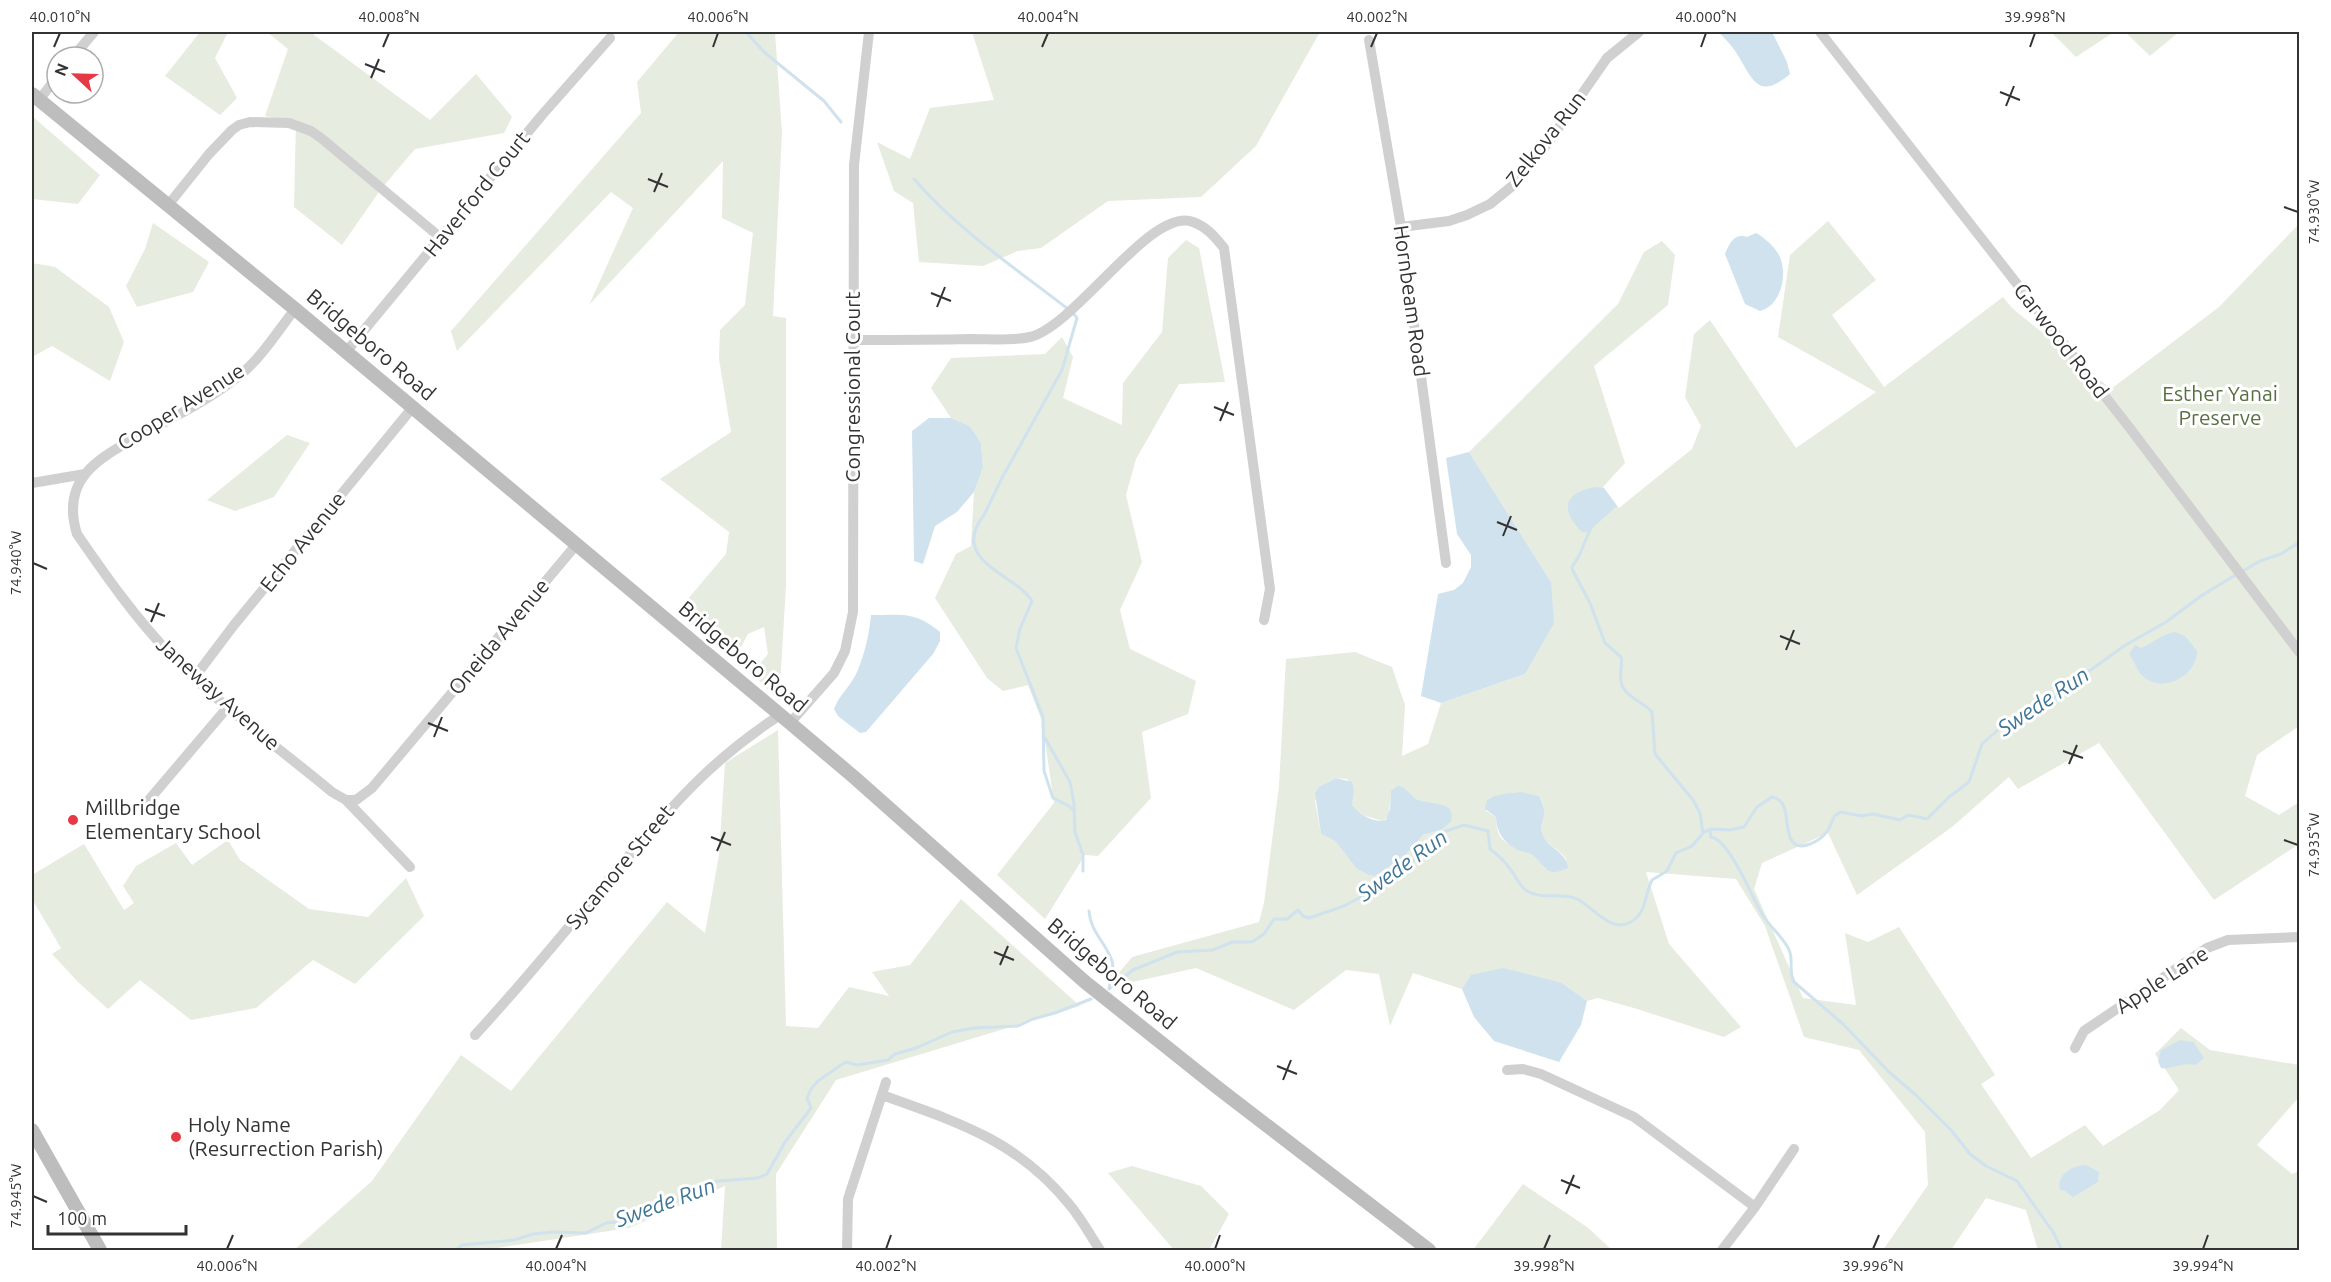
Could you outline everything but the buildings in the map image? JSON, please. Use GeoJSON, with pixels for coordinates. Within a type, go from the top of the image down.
{"type":"FeatureCollection","features":[{"type":"Feature","properties":{"kind":"main road","name":"Bridgeboro Road"},"geometry":{"type":"LineString","coordinates":[[35,97],[169,204],[785,719],[1085,982],[1429,1251]]}},
{"type":"Feature","properties":{"kind":"main road"},"geometry":{"type":"LineString","coordinates":[[32,1130],[100,1251]]}},
{"type":"Feature","properties":{"kind":"street"},"geometry":{"type":"LineString","coordinates":[[83,45],[94,32]]}},
{"type":"Feature","properties":{"kind":"street","name":"Congressional Court"},"geometry":{"type":"LineString","coordinates":[[785,719],[834,673],[845,651],[852,612],[854,165],[869,32]]}},
{"type":"Feature","properties":{"kind":"street","name":"Zelkova Run"},"geometry":{"type":"LineString","coordinates":[[1401,227],[1449,221],[1467,215],[1490,204],[1516,183],[1548,143],[1607,58],[1639,32]]}},
{"type":"Feature","properties":{"kind":"street","name":"Garwood Road"},"geometry":{"type":"LineString","coordinates":[[1820,32],[2300,653]]}},
{"type":"Feature","properties":{"kind":"street","name":"Haverford Court"},"geometry":{"type":"LineString","coordinates":[[346,352],[542,115],[610,38]]}},
{"type":"Feature","properties":{"kind":"street","name":"Hornbeam Road"},"geometry":{"type":"LineString","coordinates":[[1369,40],[1401,227],[1446,563]]}},
{"type":"Feature","properties":{"kind":"street"},"geometry":{"type":"LineString","coordinates":[[169,204],[209,153],[231,130],[249,122],[289,123],[321,138],[441,238]]}},
{"type":"Feature","properties":{"kind":"street"},"geometry":{"type":"LineString","coordinates":[[853,340],[1032,337],[1059,320],[1147,238],[1170,223],[1192,221],[1211,232],[1224,248],[1270,589],[1264,620]]}},
{"type":"Feature","properties":{"kind":"street","name":"Cooper Avenue"},"geometry":{"type":"LineString","coordinates":[[85,474],[106,454],[173,418],[238,377],[295,309]]}},
{"type":"Feature","properties":{"kind":"street","name":"Echo Avenue"},"geometry":{"type":"LineString","coordinates":[[194,678],[413,407]]}},
{"type":"Feature","properties":{"kind":"street"},"geometry":{"type":"LineString","coordinates":[[32,483],[85,474]]}},
{"type":"Feature","properties":{"kind":"street","name":"Janeway Avenue"},"geometry":{"type":"LineString","coordinates":[[85,474],[73,506],[77,534],[151,633],[194,678],[227,708],[332,792],[346,800],[410,867]]}},
{"type":"Feature","properties":{"kind":"street","name":"Oneida Avenue"},"geometry":{"type":"LineString","coordinates":[[346,800],[356,800],[372,788],[576,545]]}},
{"type":"Feature","properties":{"kind":"street"},"geometry":{"type":"LineString","coordinates":[[148,801],[227,708]]}},
{"type":"Feature","properties":{"kind":"street","name":"Sycamore Street"},"geometry":{"type":"LineString","coordinates":[[475,1035],[507,1001],[672,805],[724,755],[785,719]]}},
{"type":"Feature","properties":{"kind":"street","name":"Apple Lane"},"geometry":{"type":"LineString","coordinates":[[2075,1048],[2084,1031],[2207,948],[2228,940],[2300,937]]}},
{"type":"Feature","properties":{"kind":"street"},"geometry":{"type":"LineString","coordinates":[[1507,1070],[1523,1069],[1541,1074],[1634,1117],[1755,1207]]}},
{"type":"Feature","properties":{"kind":"street"},"geometry":{"type":"LineString","coordinates":[[847,1251],[848,1199],[861,1153],[886,1082]]}},
{"type":"Feature","properties":{"kind":"street"},"geometry":{"type":"LineString","coordinates":[[882,1095],[960,1123],[1001,1143],[1039,1171],[1071,1206],[1100,1251]]}},
{"type":"Feature","properties":{"kind":"street"},"geometry":{"type":"LineString","coordinates":[[1722,1251],[1794,1149]]}},
{"type":"Feature","properties":{"kind":"green space"},"geometry":{"type":"Polygon","coordinates":[[[200,32],[228,32],[215,58],[237,98],[220,115],[165,76],[200,32]]]}},
{"type":"Feature","properties":{"kind":"green space"},"geometry":{"type":"Polygon","coordinates":[[[267,32],[310,32],[430,120],[476,74],[512,117],[504,133],[415,149],[381,189],[342,245],[294,207],[296,122],[265,116],[288,49],[267,32]]]}},
{"type":"Feature","properties":{"kind":"green space"},"geometry":{"type":"Polygon","coordinates":[[[679,32],[775,32],[782,133],[773,316],[786,318],[786,586],[779,701],[752,673],[768,654],[764,627],[748,634],[735,658],[676,613],[726,554],[729,532],[660,479],[731,432],[719,359],[720,330],[745,305],[753,233],[722,218],[723,161],[589,305],[633,208],[611,192],[457,351],[451,331],[641,113],[637,82],[679,32]]]}},
{"type":"Feature","properties":{"kind":"green space"},"geometry":{"type":"Polygon","coordinates":[[[972,32],[1320,32],[1256,146],[1201,197],[1108,201],[1041,248],[1018,251],[983,266],[919,262],[913,203],[894,191],[877,142],[910,159],[930,108],[994,100],[972,32]]]}},
{"type":"Feature","properties":{"kind":"green space"},"geometry":{"type":"Polygon","coordinates":[[[2051,32],[2114,32],[2076,57],[2051,32]]]}},
{"type":"Feature","properties":{"kind":"green space"},"geometry":{"type":"Polygon","coordinates":[[[2125,32],[2179,32],[2150,56],[2125,32]]]}},
{"type":"Feature","properties":{"kind":"green space"},"geometry":{"type":"Polygon","coordinates":[[[32,116],[100,175],[78,204],[32,199],[32,116]]]}},
{"type":"Feature","properties":{"kind":"green space","name":"Esther Yanai Preserve"},"geometry":{"type":"Polygon","coordinates":[[[1828,221],[1876,280],[1832,315],[1884,387],[2003,297],[2012,308],[2111,389],[2219,307],[2299,224],[2299,726],[2257,755],[2245,796],[2279,815],[2299,802],[2299,844],[2214,900],[2099,743],[2018,789],[2009,777],[1952,827],[1857,895],[1828,833],[1762,863],[1754,889],[1803,998],[1856,1005],[1845,933],[1868,942],[1899,927],[1995,1075],[1981,1084],[2031,1158],[2085,1125],[2103,1146],[2160,1110],[2179,1090],[2155,1054],[2181,1028],[2210,1050],[2299,1065],[2299,1097],[2257,1145],[2292,1174],[2299,1171],[2299,1250],[2038,1250],[2026,1210],[1986,1198],[1951,1250],[1883,1250],[1928,1185],[1925,1132],[1859,1050],[1804,1037],[1765,926],[1736,879],[1646,872],[1669,944],[1741,1027],[1724,1037],[1598,998],[1587,1001],[1562,983],[1472,975],[1462,989],[1413,973],[1390,1026],[1379,974],[1346,970],[1294,1010],[1196,968],[1119,985],[1113,980],[1132,957],[1259,922],[1264,903],[1279,786],[1286,659],[1355,652],[1392,667],[1405,705],[1402,756],[1428,744],[1441,703],[1525,674],[1551,582],[1469,452],[1618,304],[1644,252],[1662,241],[1675,255],[1668,305],[1594,366],[1625,463],[1603,487],[1619,508],[1692,449],[1701,426],[1685,397],[1694,334],[1710,320],[1796,448],[1876,392],[1778,337],[1790,255],[1828,221]],[[1336,778],[1328,782],[1315,801],[1321,834],[1335,841],[1356,868],[1368,875],[1375,876],[1404,857],[1423,835],[1441,830],[1451,822],[1449,808],[1421,801],[1398,785],[1391,795],[1388,817],[1383,821],[1365,816],[1353,808],[1351,802],[1354,788],[1347,779],[1336,778]],[[1515,793],[1489,798],[1486,811],[1496,817],[1499,834],[1507,843],[1532,855],[1547,869],[1563,870],[1566,859],[1542,834],[1544,808],[1539,796],[1515,793]]]}},
{"type":"Feature","properties":{"kind":"green space"},"geometry":{"type":"Polygon","coordinates":[[[153,223],[209,262],[193,292],[137,307],[126,286],[145,249],[153,223]]]}},
{"type":"Feature","properties":{"kind":"green space"},"geometry":{"type":"Polygon","coordinates":[[[1186,240],[1199,248],[1225,382],[1179,384],[1136,459],[1126,495],[1142,562],[1120,610],[1130,649],[1196,681],[1188,714],[1142,732],[1151,798],[1098,856],[1085,855],[1045,919],[997,875],[1054,803],[1042,721],[1028,685],[1003,691],[987,678],[935,598],[956,554],[971,546],[974,492],[983,466],[981,443],[970,426],[951,418],[931,388],[951,358],[1045,354],[1062,337],[1073,357],[1063,398],[1122,425],[1123,383],[1162,332],[1168,258],[1186,240]]]}},
{"type":"Feature","properties":{"kind":"green space"},"geometry":{"type":"Polygon","coordinates":[[[32,263],[55,267],[109,307],[124,342],[110,381],[52,346],[32,357],[32,263]]]}},
{"type":"Feature","properties":{"kind":"green space"},"geometry":{"type":"Polygon","coordinates":[[[287,435],[310,443],[274,497],[235,511],[207,500],[287,435]]]}},
{"type":"Feature","properties":{"kind":"green space"},"geometry":{"type":"Polygon","coordinates":[[[778,730],[786,1026],[818,1028],[849,987],[889,996],[872,972],[910,965],[961,899],[1080,1006],[836,1080],[776,1174],[777,1250],[721,1250],[725,1186],[629,1228],[484,1250],[294,1250],[372,1181],[461,1055],[511,1091],[667,902],[705,933],[719,855],[725,763],[778,730]]]}},
{"type":"Feature","properties":{"kind":"green space"},"geometry":{"type":"Polygon","coordinates":[[[228,840],[240,860],[309,909],[368,917],[406,878],[424,916],[355,984],[313,960],[256,1008],[191,1020],[140,980],[108,1009],[52,954],[61,948],[32,899],[32,875],[84,844],[124,910],[134,903],[123,886],[136,866],[176,843],[192,865],[228,840]]]}},
{"type":"Feature","properties":{"kind":"green space"},"geometry":{"type":"Polygon","coordinates":[[[1132,1166],[1201,1186],[1229,1214],[1209,1250],[1174,1250],[1108,1173],[1132,1166]]]}},
{"type":"Feature","properties":{"kind":"green space"},"geometry":{"type":"Polygon","coordinates":[[[1523,1184],[1587,1227],[1612,1250],[1473,1250],[1523,1184]]]}},
{"type":"Feature","properties":{"kind":"water"},"geometry":{"type":"Polygon","coordinates":[[[1718,32],[1772,32],[1787,62],[1790,74],[1771,86],[1759,85],[1727,40],[1718,32]]]}},
{"type":"Feature","properties":{"kind":"water"},"geometry":{"type":"Polygon","coordinates":[[[1756,233],[1777,252],[1783,267],[1782,283],[1777,297],[1767,308],[1760,311],[1745,304],[1725,254],[1736,238],[1756,233]]]}},
{"type":"Feature","properties":{"kind":"water"},"geometry":{"type":"Polygon","coordinates":[[[929,418],[951,418],[970,426],[981,443],[983,467],[974,492],[957,512],[935,526],[923,564],[914,561],[912,431],[929,418]]]}},
{"type":"Feature","properties":{"kind":"water"},"geometry":{"type":"Polygon","coordinates":[[[1469,452],[1551,582],[1554,623],[1525,674],[1441,703],[1421,696],[1438,594],[1454,590],[1463,583],[1471,567],[1471,555],[1457,534],[1446,458],[1469,452]]]}},
{"type":"Feature","properties":{"kind":"water"},"geometry":{"type":"Polygon","coordinates":[[[1595,487],[1604,488],[1617,506],[1588,532],[1582,532],[1570,517],[1568,504],[1576,493],[1595,487]]]}},
{"type":"Feature","properties":{"kind":"water"},"geometry":{"type":"Polygon","coordinates":[[[871,615],[916,617],[940,632],[940,641],[933,654],[866,732],[860,733],[838,716],[834,709],[860,665],[871,615]]]}},
{"type":"Feature","properties":{"kind":"water"},"geometry":{"type":"Polygon","coordinates":[[[2175,632],[2185,636],[2197,651],[2192,667],[2172,682],[2156,683],[2144,678],[2129,654],[2135,645],[2141,648],[2175,632]]]}},
{"type":"Feature","properties":{"kind":"water"},"geometry":{"type":"Polygon","coordinates":[[[1336,778],[1352,782],[1354,789],[1352,805],[1363,815],[1372,819],[1386,820],[1390,809],[1391,791],[1398,785],[1419,800],[1449,808],[1452,814],[1451,822],[1441,830],[1423,835],[1404,857],[1375,876],[1368,875],[1356,868],[1335,841],[1321,834],[1315,793],[1319,787],[1336,778]]]}},
{"type":"Feature","properties":{"kind":"water"},"geometry":{"type":"Polygon","coordinates":[[[1521,792],[1539,796],[1544,809],[1541,829],[1544,838],[1564,857],[1568,868],[1555,872],[1550,871],[1532,855],[1513,847],[1499,832],[1496,817],[1485,809],[1487,800],[1491,798],[1521,792]]]}},
{"type":"Feature","properties":{"kind":"water"},"geometry":{"type":"Polygon","coordinates":[[[1503,968],[1562,983],[1587,1001],[1581,1025],[1559,1062],[1494,1041],[1474,1017],[1462,989],[1471,975],[1503,968]]]}},
{"type":"Feature","properties":{"kind":"water"},"geometry":{"type":"Polygon","coordinates":[[[2180,1040],[2193,1042],[2204,1058],[2196,1065],[2186,1064],[2161,1068],[2158,1061],[2161,1050],[2180,1040]]]}},
{"type":"Feature","properties":{"kind":"water"},"geometry":{"type":"Polygon","coordinates":[[[2086,1165],[2099,1172],[2098,1182],[2073,1197],[2060,1190],[2059,1185],[2063,1175],[2071,1169],[2086,1165]]]}},
{"type":"Feature","properties":{"kind":"waterway"},"geometry":{"type":"LineString","coordinates":[[746,32],[764,52],[824,101],[841,122]]}},
{"type":"Feature","properties":{"kind":"waterway"},"geometry":{"type":"LineString","coordinates":[[914,179],[949,215],[1068,309]]}},
{"type":"Feature","properties":{"kind":"waterway"},"geometry":{"type":"LineString","coordinates":[[1073,313],[1077,318],[1062,370],[975,531],[974,544],[979,555],[988,565],[1024,591],[1032,601],[1020,629],[1016,648],[1043,717],[1044,771],[1053,798],[1074,811]]}},
{"type":"Feature","properties":{"kind":"waterway"},"geometry":{"type":"LineString","coordinates":[[1592,525],[1572,567],[1573,571],[1590,603],[1605,643],[1621,657],[1623,687],[1630,696],[1652,712],[1655,754],[1693,800],[1700,813],[1703,833]]}},
{"type":"Feature","properties":{"kind":"waterway","name":"Swede Run"},"geometry":{"type":"LineString","coordinates":[[2243,571],[2260,561],[2281,554],[2300,542]]}},
{"type":"Feature","properties":{"kind":"waterway","name":"Swede Run"},"geometry":{"type":"LineString","coordinates":[[1109,989],[1133,970],[1177,952],[1213,950],[1232,942],[1252,942],[1264,934],[1274,919],[1287,919],[1298,910],[1303,916],[1309,918],[1344,906],[1385,884],[1394,874],[1410,866],[1421,848],[1443,832],[1464,825],[1488,831],[1490,849],[1506,863],[1527,891],[1539,895],[1577,899],[1608,921],[1622,925],[1629,923],[1639,915],[1652,880],[1667,871],[1676,853],[1692,846],[1704,832],[1711,829],[1730,830],[1744,827],[1757,807],[1772,797],[1782,803],[1789,836],[1800,846],[1811,844],[1821,838],[1834,817],[1841,812],[1861,816],[1873,814],[1900,820],[1908,815],[1927,819],[1949,797],[1969,782],[1982,744],[1999,729],[2048,702],[2076,678],[2237,574]]}},
{"type":"Feature","properties":{"kind":"waterway"},"geometry":{"type":"LineString","coordinates":[[1045,738],[1070,782],[1074,803],[1075,832],[1083,855],[1083,871]]}},
{"type":"Feature","properties":{"kind":"waterway"},"geometry":{"type":"LineString","coordinates":[[1710,830],[1711,837],[1719,841],[1733,859],[1759,909],[1787,946],[1794,982],[1843,1024],[1889,1072],[1916,1095],[1951,1130],[1970,1154],[1986,1166],[2017,1181],[2053,1232],[2062,1250]]}},
{"type":"Feature","properties":{"kind":"waterway"},"geometry":{"type":"LineString","coordinates":[[1089,911],[1092,925],[1113,964],[1109,989]]}},
{"type":"Feature","properties":{"kind":"waterway","name":"Swede Run"},"geometry":{"type":"LineString","coordinates":[[456,1250],[462,1245],[514,1240],[533,1234],[586,1233],[606,1223],[627,1221],[655,1205],[672,1203],[696,1189],[718,1181],[758,1178],[767,1174],[785,1142],[811,1108],[807,1098],[811,1089],[818,1081],[846,1062],[857,1065],[888,1060],[895,1054],[916,1048],[952,1032],[974,1028],[1018,1026],[1091,999]]}},
{"type":"Feature","properties":{"kind":"place","name":"Millbridge Elementary School"},"geometry":{"type":"Point","coordinates":[73,820]}},
{"type":"Feature","properties":{"kind":"place","name":"Holy Name (Resurrection Parish)"},"geometry":{"type":"Point","coordinates":[176,1137]}}]}
